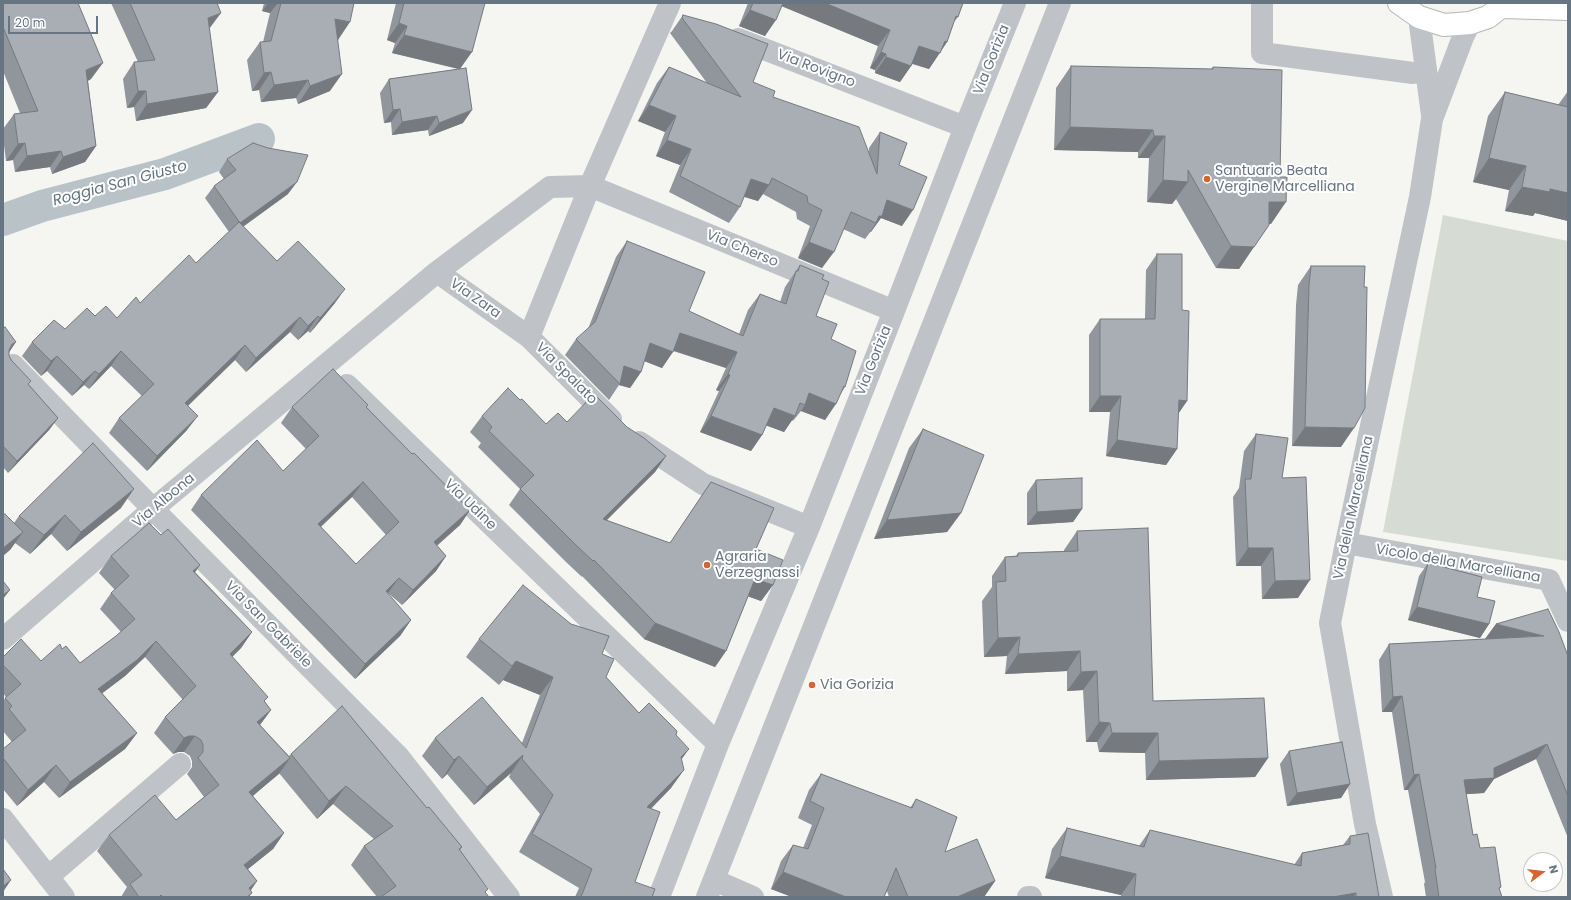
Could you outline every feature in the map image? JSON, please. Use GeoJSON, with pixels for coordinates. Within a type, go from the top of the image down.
{"type":"FeatureCollection","features":[{"type":"Feature","properties":{"kind":"main road"},"geometry":{"type":"LineString","coordinates":[[1399,3],[1419,17],[1444,25],[1470,23],[1488,17],[1505,5],[1568,9]]}},
{"type":"Feature","properties":{"kind":"street","name":"Via Gorizia"},"geometry":{"type":"LineString","coordinates":[[659,897],[718,744],[809,527],[1015,3]]}},
{"type":"Feature","properties":{"kind":"street"},"geometry":{"type":"LineString","coordinates":[[753,897],[710,889],[1060,3]]}},
{"type":"Feature","properties":{"kind":"street"},"geometry":{"type":"LineString","coordinates":[[1262,3],[1262,53],[1413,73]]}},
{"type":"Feature","properties":{"kind":"street"},"geometry":{"type":"LineString","coordinates":[[529,337],[590,186],[673,11]]}},
{"type":"Feature","properties":{"kind":"street","name":"Via della Marcelliana"},"geometry":{"type":"LineString","coordinates":[[1419,17],[1432,119]]}},
{"type":"Feature","properties":{"kind":"street","name":"Via della Marcelliana"},"geometry":{"type":"LineString","coordinates":[[1382,897],[1365,824],[1330,623],[1420,197],[1432,119],[1463,37],[1470,23]]}},
{"type":"Feature","properties":{"kind":"street","name":"Via Rovigno"},"geometry":{"type":"LineString","coordinates":[[718,31],[965,127]]}},
{"type":"Feature","properties":{"kind":"street","name":"Via Zara"},"geometry":{"type":"LineString","coordinates":[[529,337],[437,272],[550,187],[590,186]]}},
{"type":"Feature","properties":{"kind":"street","name":"Via Cherso"},"geometry":{"type":"LineString","coordinates":[[590,186],[894,311]]}},
{"type":"Feature","properties":{"kind":"street"},"geometry":{"type":"LineString","coordinates":[[326,365],[437,272]]}},
{"type":"Feature","properties":{"kind":"street","name":"Via Spalato"},"geometry":{"type":"LineString","coordinates":[[529,337],[625,434],[703,484],[809,527]]}},
{"type":"Feature","properties":{"kind":"street","name":"Via San Gabriele"},"geometry":{"type":"LineString","coordinates":[[13,365],[153,509],[399,757],[509,897]]}},
{"type":"Feature","properties":{"kind":"street","name":"Via Albona"},"geometry":{"type":"LineString","coordinates":[[3,639],[153,509],[326,365]]}},
{"type":"Feature","properties":{"kind":"street","name":"Via Udine"},"geometry":{"type":"LineString","coordinates":[[326,365],[718,744]]}},
{"type":"Feature","properties":{"kind":"street","name":"Vicolo della Marcelliana"},"geometry":{"type":"LineString","coordinates":[[1346,543],[1549,580],[1568,622]]}},
{"type":"Feature","properties":{"kind":"street"},"geometry":{"type":"LineString","coordinates":[[48,877],[180,764]]}},
{"type":"Feature","properties":{"kind":"street"},"geometry":{"type":"LineString","coordinates":[[3,819],[64,897]]}},
{"type":"Feature","properties":{"kind":"shaded area"},"geometry":{"type":"Polygon","coordinates":[[[1443,215],[1568,241],[1568,561],[1383,532],[1443,215]]]}},
{"type":"Feature","properties":{"kind":"building"},"geometry":{"type":"Polygon","coordinates":[[[3,3],[78,3],[103,63],[86,70],[96,146],[63,157],[61,151],[27,156],[25,143],[18,144],[14,114],[38,111],[3,27],[3,3]]]}},
{"type":"Feature","properties":{"kind":"building"},"geometry":{"type":"Polygon","coordinates":[[[130,3],[217,3],[221,13],[208,18],[218,92],[147,104],[146,91],[138,91],[134,62],[155,60],[130,3]]]}},
{"type":"Feature","properties":{"kind":"building"},"geometry":{"type":"Polygon","coordinates":[[[281,3],[354,3],[350,22],[335,19],[342,74],[310,86],[308,80],[274,85],[271,72],[264,73],[260,42],[271,41],[281,3]]]}},
{"type":"Feature","properties":{"kind":"building"},"geometry":{"type":"Polygon","coordinates":[[[404,3],[485,3],[472,52],[404,35],[407,26],[399,23],[404,3]]]}},
{"type":"Feature","properties":{"kind":"building"},"geometry":{"type":"Polygon","coordinates":[[[753,3],[783,3],[776,20],[750,10],[753,3]]]}},
{"type":"Feature","properties":{"kind":"building"},"geometry":{"type":"Polygon","coordinates":[[[825,3],[963,3],[958,17],[956,16],[947,42],[945,41],[940,53],[919,46],[911,66],[886,57],[886,54],[881,52],[890,30],[825,3]]]}},
{"type":"Feature","properties":{"kind":"building"},"geometry":{"type":"Polygon","coordinates":[[[683,15],[716,24],[768,44],[753,82],[775,91],[773,97],[859,127],[877,174],[880,132],[907,143],[899,165],[927,177],[913,210],[887,200],[882,216],[879,216],[876,223],[851,212],[834,252],[809,242],[822,210],[808,203],[807,196],[772,178],[769,185],[751,179],[740,207],[680,176],[691,149],[667,140],[676,116],[649,105],[669,67],[741,97],[682,18],[683,15]]]}},
{"type":"Feature","properties":{"kind":"building"},"geometry":{"type":"Polygon","coordinates":[[[1071,66],[1213,69],[1213,67],[1282,70],[1280,177],[1287,177],[1286,202],[1269,202],[1269,225],[1254,247],[1231,246],[1188,170],[1188,182],[1163,180],[1165,136],[1154,136],[1153,130],[1070,127],[1071,66]]]}},
{"type":"Feature","properties":{"kind":"building"},"geometry":{"type":"Polygon","coordinates":[[[466,68],[472,110],[439,123],[437,116],[402,122],[400,109],[393,110],[389,79],[466,68]]]}},
{"type":"Feature","properties":{"kind":"building"},"geometry":{"type":"Polygon","coordinates":[[[1505,92],[1568,107],[1568,193],[1550,189],[1550,192],[1522,187],[1526,166],[1489,158],[1505,92]]]}},
{"type":"Feature","properties":{"kind":"building"},"geometry":{"type":"Polygon","coordinates":[[[253,143],[268,148],[308,155],[297,182],[240,223],[214,186],[236,170],[227,159],[253,143]]]}},
{"type":"Feature","properties":{"kind":"building"},"geometry":{"type":"Polygon","coordinates":[[[239,222],[277,261],[298,241],[345,289],[320,318],[318,316],[308,326],[300,317],[256,358],[245,345],[185,403],[198,416],[157,456],[119,418],[154,384],[121,351],[99,374],[95,371],[83,382],[57,356],[51,361],[32,342],[54,320],[65,329],[87,308],[95,316],[106,306],[117,318],[136,297],[140,303],[189,255],[196,263],[239,222]]]}},
{"type":"Feature","properties":{"kind":"building"},"geometry":{"type":"Polygon","coordinates":[[[627,241],[705,272],[689,311],[743,336],[760,294],[786,304],[796,271],[798,271],[800,265],[824,275],[822,279],[829,282],[816,316],[837,324],[831,339],[856,351],[845,387],[844,386],[836,404],[809,393],[805,405],[800,403],[795,416],[774,408],[762,435],[711,416],[730,375],[728,374],[737,352],[680,333],[673,352],[650,343],[641,372],[624,366],[620,384],[576,339],[595,322],[627,241]]]}},
{"type":"Feature","properties":{"kind":"building"},"geometry":{"type":"Polygon","coordinates":[[[1157,254],[1182,254],[1182,310],[1189,311],[1187,401],[1179,400],[1177,449],[1117,440],[1121,396],[1100,396],[1100,319],[1155,319],[1157,254]]]}},
{"type":"Feature","properties":{"kind":"building"},"geometry":{"type":"Polygon","coordinates":[[[1311,266],[1365,266],[1364,287],[1367,287],[1365,408],[1354,428],[1305,427],[1309,285],[1311,266]]]}},
{"type":"Feature","properties":{"kind":"building"},"geometry":{"type":"Polygon","coordinates":[[[5,327],[16,342],[12,344],[9,350],[9,356],[31,381],[28,384],[58,418],[17,461],[3,446],[3,329],[5,327]]]}},
{"type":"Feature","properties":{"kind":"building"},"geometry":{"type":"Polygon","coordinates":[[[333,369],[368,405],[366,407],[470,510],[434,542],[446,556],[413,590],[399,578],[386,591],[411,620],[365,664],[201,495],[257,440],[283,471],[319,436],[292,407],[333,369]],[[363,482],[318,524],[356,564],[399,522],[363,482]]]}},
{"type":"Feature","properties":{"kind":"building"},"geometry":{"type":"Polygon","coordinates":[[[508,388],[520,400],[522,399],[546,424],[558,413],[567,422],[594,394],[627,427],[644,438],[666,456],[603,519],[670,543],[711,482],[774,508],[756,549],[783,560],[773,585],[755,579],[726,651],[655,623],[594,560],[593,561],[577,546],[520,489],[534,475],[489,431],[492,427],[482,416],[508,388]]]}},
{"type":"Feature","properties":{"kind":"building"},"geometry":{"type":"Polygon","coordinates":[[[923,429],[984,455],[961,513],[887,520],[923,429]]]}},
{"type":"Feature","properties":{"kind":"building"},"geometry":{"type":"Polygon","coordinates":[[[1256,434],[1288,438],[1282,478],[1306,477],[1310,580],[1275,581],[1273,548],[1248,548],[1245,479],[1251,479],[1256,434]]]}},
{"type":"Feature","properties":{"kind":"building"},"geometry":{"type":"Polygon","coordinates":[[[93,443],[134,489],[81,532],[65,515],[44,535],[19,516],[93,443]]]}},
{"type":"Feature","properties":{"kind":"building"},"geometry":{"type":"Polygon","coordinates":[[[1082,478],[1082,509],[1037,512],[1036,480],[1082,478]]]}},
{"type":"Feature","properties":{"kind":"building"},"geometry":{"type":"Polygon","coordinates":[[[5,514],[23,532],[3,548],[3,515],[5,514]]]}},
{"type":"Feature","properties":{"kind":"building"},"geometry":{"type":"Polygon","coordinates":[[[149,523],[161,535],[168,529],[200,565],[193,571],[252,632],[230,654],[268,697],[264,701],[271,710],[257,722],[290,758],[249,792],[284,833],[244,865],[257,881],[249,888],[252,893],[247,897],[163,897],[161,895],[159,897],[139,897],[130,884],[142,875],[109,835],[155,795],[176,820],[219,785],[198,758],[203,752],[201,740],[195,736],[184,738],[165,717],[196,686],[156,641],[137,660],[98,689],[137,733],[70,782],[56,765],[28,790],[3,758],[3,749],[26,730],[9,709],[12,706],[5,698],[21,684],[3,665],[3,657],[21,639],[41,661],[60,644],[62,649],[66,646],[80,663],[116,636],[135,619],[111,593],[129,576],[111,556],[149,523]]]}},
{"type":"Feature","properties":{"kind":"building"},"geometry":{"type":"Polygon","coordinates":[[[1148,528],[1153,701],[1264,698],[1268,758],[1159,761],[1158,733],[1112,733],[1110,723],[1099,722],[1097,671],[1081,672],[1080,651],[1018,654],[1020,637],[998,638],[996,582],[1006,581],[1005,557],[1018,556],[1018,553],[1078,551],[1077,531],[1148,528]]]}},
{"type":"Feature","properties":{"kind":"building"},"geometry":{"type":"Polygon","coordinates":[[[1428,563],[1482,577],[1477,597],[1495,601],[1489,624],[1417,607],[1428,563]]]}},
{"type":"Feature","properties":{"kind":"building"},"geometry":{"type":"Polygon","coordinates":[[[3,581],[10,590],[3,595],[3,581]]]}},
{"type":"Feature","properties":{"kind":"building"},"geometry":{"type":"Polygon","coordinates":[[[523,585],[571,624],[609,636],[602,654],[614,659],[606,677],[639,713],[649,703],[677,731],[676,735],[689,749],[681,757],[684,770],[647,807],[660,812],[635,882],[655,889],[652,897],[581,897],[592,869],[532,834],[553,795],[522,759],[523,755],[487,787],[459,756],[454,760],[435,738],[482,697],[526,748],[553,677],[516,661],[512,666],[479,639],[523,585]]]}},
{"type":"Feature","properties":{"kind":"building"},"geometry":{"type":"Polygon","coordinates":[[[1548,609],[1568,656],[1568,796],[1547,744],[1494,768],[1494,778],[1464,780],[1473,835],[1477,834],[1480,848],[1495,847],[1501,887],[1499,888],[1502,897],[1439,897],[1436,868],[1419,774],[1414,775],[1402,696],[1393,697],[1389,644],[1544,636],[1496,624],[1548,609]]]}},
{"type":"Feature","properties":{"kind":"building"},"geometry":{"type":"Polygon","coordinates":[[[342,706],[427,808],[429,807],[462,847],[459,849],[488,889],[485,892],[489,897],[381,897],[396,886],[364,846],[393,826],[346,786],[329,801],[291,754],[342,706]]]}},
{"type":"Feature","properties":{"kind":"building"},"geometry":{"type":"Polygon","coordinates":[[[1342,742],[1350,784],[1297,793],[1289,751],[1342,742]]]}},
{"type":"Feature","properties":{"kind":"building"},"geometry":{"type":"Polygon","coordinates":[[[821,774],[912,808],[916,799],[957,817],[945,852],[977,839],[995,881],[957,897],[908,897],[896,868],[884,897],[846,897],[783,872],[793,845],[808,849],[824,808],[810,801],[821,774]]]}},
{"type":"Feature","properties":{"kind":"building"},"geometry":{"type":"Polygon","coordinates":[[[1067,828],[1144,847],[1150,830],[1301,866],[1302,853],[1350,844],[1350,836],[1368,833],[1379,897],[1356,897],[1356,893],[1333,897],[1134,897],[1136,874],[1060,856],[1067,828]]]}},
{"type":"Feature","properties":{"kind":"building"},"geometry":{"type":"Polygon","coordinates":[[[3,869],[11,880],[3,886],[3,869]]]}},
{"type":"Feature","properties":{"kind":"waterway","name":"Roggia San Giusto"},"geometry":{"type":"LineString","coordinates":[[3,220],[42,206],[165,174],[259,139]]}},
{"type":"Feature","properties":{"kind":"place","name":"Santuario Beata Vergine Marcelliana"},"geometry":{"type":"Point","coordinates":[1207,179]}},
{"type":"Feature","properties":{"kind":"place","name":"Agraria Verzegnassi"},"geometry":{"type":"Point","coordinates":[707,565]}},
{"type":"Feature","properties":{"kind":"place","name":"Via Gorizia"},"geometry":{"type":"Point","coordinates":[812,685]}}]}
